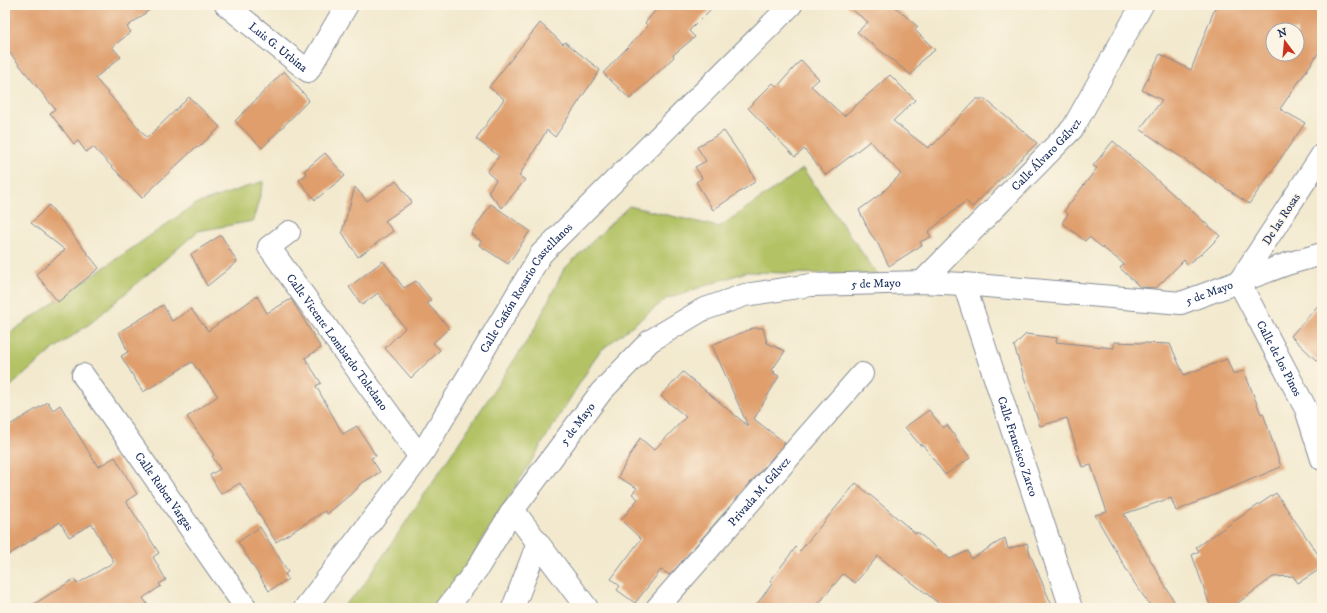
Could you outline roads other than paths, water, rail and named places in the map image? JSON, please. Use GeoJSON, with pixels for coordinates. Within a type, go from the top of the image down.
{"type":"FeatureCollection","features":[{"type":"Feature","properties":{"kind":"street","name":"Luis G. Urbina"},"geometry":{"type":"LineString","coordinates":[[226,5],[308,70],[348,5]]}},
{"type":"Feature","properties":{"kind":"street","name":"Calle Cañón Rosario Castellanos"},"geometry":{"type":"LineString","coordinates":[[305,608],[420,457],[541,254],[791,5]]}},
{"type":"Feature","properties":{"kind":"street","name":"Calle Álvaro Gálvez"},"geometry":{"type":"LineString","coordinates":[[922,282],[1073,128],[1142,5]]}},
{"type":"Feature","properties":{"kind":"street","name":"De las Rosas"},"geometry":{"type":"LineString","coordinates":[[1239,282],[1322,155]]}},
{"type":"Feature","properties":{"kind":"street","name":"Calle Vicente Lombardo Toledano"},"geometry":{"type":"LineString","coordinates":[[289,232],[269,247],[420,457]]}},
{"type":"Feature","properties":{"kind":"street","name":"5 de Mayo"},"geometry":{"type":"LineString","coordinates":[[447,608],[477,569],[513,510],[601,392],[650,341],[702,310],[745,294],[811,285],[922,282],[964,284],[1181,303],[1287,264],[1322,254]]}},
{"type":"Feature","properties":{"kind":"street","name":"Calle de los Pinos"},"geometry":{"type":"LineString","coordinates":[[1239,282],[1314,414],[1322,459]]}},
{"type":"Feature","properties":{"kind":"street","name":"Calle Francisco Zarco"},"geometry":{"type":"LineString","coordinates":[[964,284],[1071,608]]}},
{"type":"Feature","properties":{"kind":"street","name":"Privada M. Gálvez"},"geometry":{"type":"LineString","coordinates":[[657,608],[862,374]]}},
{"type":"Feature","properties":{"kind":"street","name":"Calle Ruben Vargas"},"geometry":{"type":"LineString","coordinates":[[83,375],[246,608]]}},
{"type":"Feature","properties":{"kind":"street"},"geometry":{"type":"LineString","coordinates":[[513,510],[587,608]]}},
{"type":"Feature","properties":{"kind":"street"},"geometry":{"type":"LineString","coordinates":[[513,608],[538,543]]}}]}
